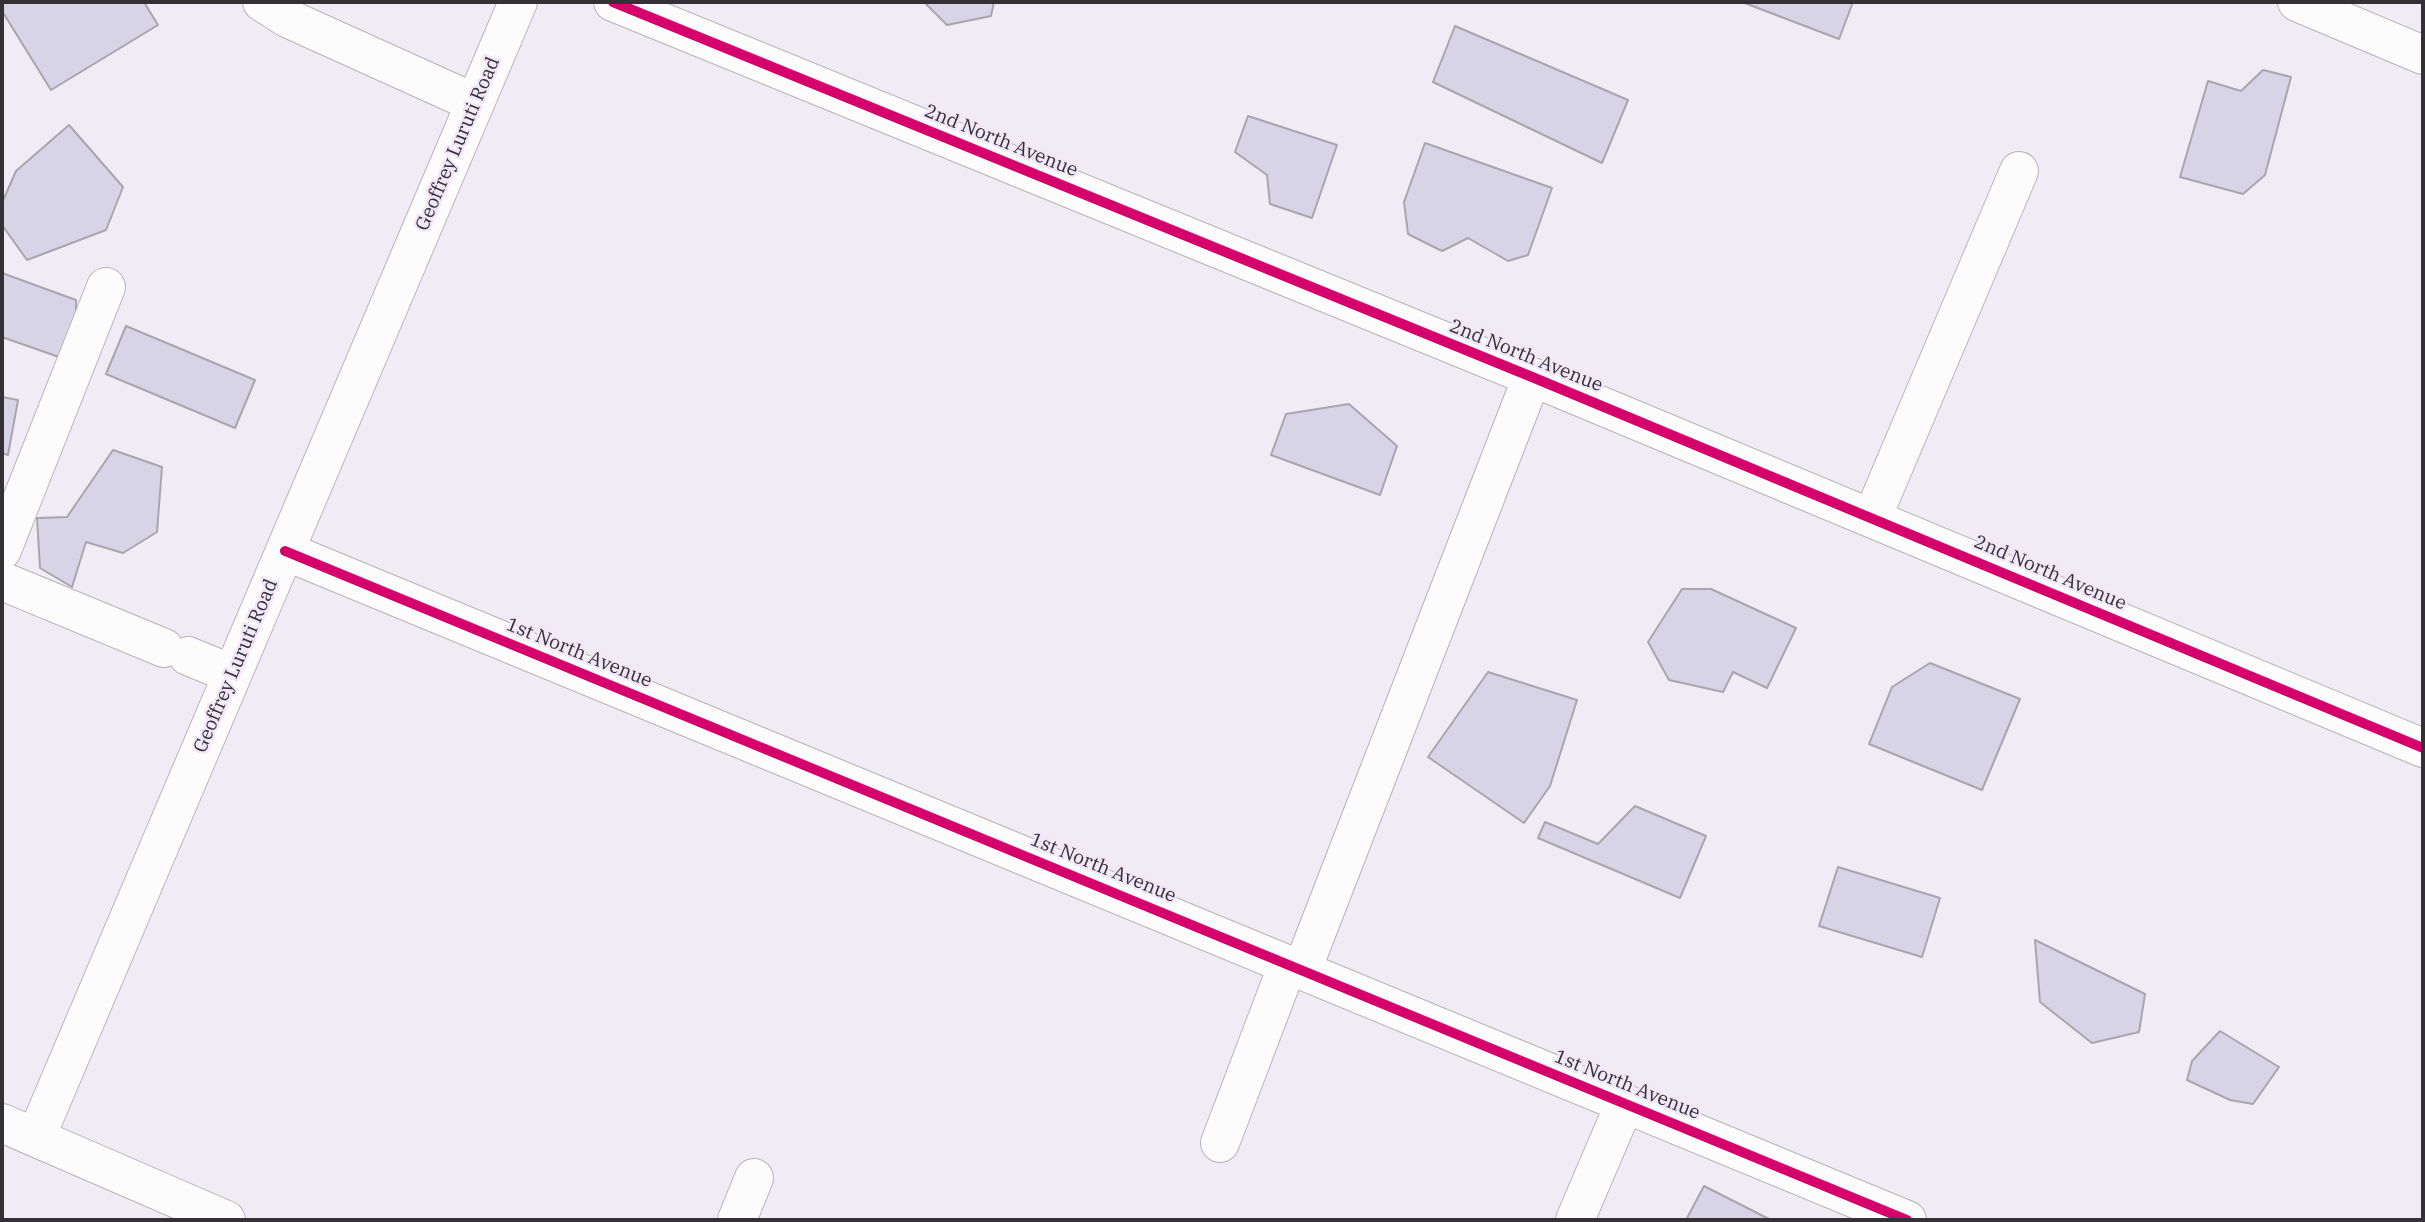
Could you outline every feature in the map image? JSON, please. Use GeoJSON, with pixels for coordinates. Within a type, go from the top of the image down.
{"type":"FeatureCollection","features":[{"type":"Feature","properties":{"kind":"street"},"geometry":{"type":"LineString","coordinates":[[262,2],[287,18],[475,103]]}},
{"type":"Feature","properties":{"kind":"street","name":"Geoffrey Luruti Road"},"geometry":{"type":"LineString","coordinates":[[19,1130],[233,674],[518,2]]}},
{"type":"Feature","properties":{"kind":"street","name":"2nd North Avenue"},"geometry":{"type":"LineString","coordinates":[[613,2],[1532,377],[2423,748]]}},
{"type":"Feature","properties":{"kind":"street"},"geometry":{"type":"LineString","coordinates":[[2297,2],[2423,55]]}},
{"type":"Feature","properties":{"kind":"street"},"geometry":{"type":"LineString","coordinates":[[1872,518],[2018,171]]}},
{"type":"Feature","properties":{"kind":"street"},"geometry":{"type":"LineString","coordinates":[[2,550],[106,287]]}},
{"type":"Feature","properties":{"kind":"street"},"geometry":{"type":"LineString","coordinates":[[1220,1143],[1295,967],[1532,377]]}},
{"type":"Feature","properties":{"kind":"street","name":"1st North Avenue"},"geometry":{"type":"LineString","coordinates":[[285,551],[1907,1220]]}},
{"type":"Feature","properties":{"kind":"street"},"geometry":{"type":"LineString","coordinates":[[2,581],[233,674]]}},
{"type":"Feature","properties":{"kind":"street"},"geometry":{"type":"LineString","coordinates":[[1575,1220],[1625,1103]]}},
{"type":"Feature","properties":{"kind":"street"},"geometry":{"type":"LineString","coordinates":[[19,1130],[226,1220]]}},
{"type":"Feature","properties":{"kind":"street"},"geometry":{"type":"LineString","coordinates":[[737,1220],[754,1178]]}},
{"type":"Feature","properties":{"kind":"building"},"geometry":{"type":"Polygon","coordinates":[[[2,2],[144,2],[158,25],[51,90],[2,11],[2,2]]]}},
{"type":"Feature","properties":{"kind":"building"},"geometry":{"type":"Polygon","coordinates":[[[924,2],[994,2],[991,16],[947,25],[924,2]]]}},
{"type":"Feature","properties":{"kind":"building"},"geometry":{"type":"Polygon","coordinates":[[[1742,2],[1853,2],[1839,39],[1742,2]]]}},
{"type":"Feature","properties":{"kind":"building"},"geometry":{"type":"Polygon","coordinates":[[[1455,26],[1628,100],[1602,163],[1433,82],[1455,26]]]}},
{"type":"Feature","properties":{"kind":"building"},"geometry":{"type":"Polygon","coordinates":[[[2263,70],[2291,77],[2265,175],[2243,194],[2180,177],[2208,81],[2241,91],[2263,70]]]}},
{"type":"Feature","properties":{"kind":"building"},"geometry":{"type":"Polygon","coordinates":[[[1248,116],[1337,145],[1312,218],[1270,204],[1267,175],[1235,152],[1248,116]]]}},
{"type":"Feature","properties":{"kind":"building"},"geometry":{"type":"Polygon","coordinates":[[[69,125],[123,187],[106,230],[27,260],[2,225],[2,203],[16,171],[69,125]]]}},
{"type":"Feature","properties":{"kind":"building"},"geometry":{"type":"Polygon","coordinates":[[[1425,143],[1552,188],[1528,255],[1508,261],[1468,238],[1442,251],[1408,234],[1404,202],[1425,143]]]}},
{"type":"Feature","properties":{"kind":"building"},"geometry":{"type":"Polygon","coordinates":[[[2,273],[76,300],[76,363],[2,337],[2,273]]]}},
{"type":"Feature","properties":{"kind":"building"},"geometry":{"type":"Polygon","coordinates":[[[126,326],[255,380],[235,428],[106,374],[126,326]]]}},
{"type":"Feature","properties":{"kind":"building"},"geometry":{"type":"Polygon","coordinates":[[[2,397],[18,400],[8,455],[2,453],[2,397]]]}},
{"type":"Feature","properties":{"kind":"building"},"geometry":{"type":"Polygon","coordinates":[[[1349,404],[1397,446],[1380,495],[1271,455],[1286,414],[1349,404]]]}},
{"type":"Feature","properties":{"kind":"building"},"geometry":{"type":"Polygon","coordinates":[[[113,450],[162,467],[157,532],[123,553],[86,542],[72,587],[40,568],[37,518],[67,517],[113,450]]]}},
{"type":"Feature","properties":{"kind":"building"},"geometry":{"type":"Polygon","coordinates":[[[1682,589],[1711,589],[1796,628],[1767,688],[1733,672],[1723,692],[1669,680],[1648,642],[1682,589]]]}},
{"type":"Feature","properties":{"kind":"building"},"geometry":{"type":"Polygon","coordinates":[[[1930,663],[2020,699],[1982,790],[1869,744],[1892,687],[1930,663]]]}},
{"type":"Feature","properties":{"kind":"building"},"geometry":{"type":"Polygon","coordinates":[[[1488,672],[1577,700],[1550,786],[1524,823],[1428,757],[1488,672]]]}},
{"type":"Feature","properties":{"kind":"building"},"geometry":{"type":"Polygon","coordinates":[[[1635,806],[1706,836],[1680,898],[1538,838],[1545,822],[1598,844],[1635,806]]]}},
{"type":"Feature","properties":{"kind":"building"},"geometry":{"type":"Polygon","coordinates":[[[1838,867],[1940,898],[1922,957],[1819,926],[1838,867]]]}},
{"type":"Feature","properties":{"kind":"building"},"geometry":{"type":"Polygon","coordinates":[[[2035,940],[2145,994],[2139,1032],[2092,1043],[2040,1002],[2035,940]]]}},
{"type":"Feature","properties":{"kind":"building"},"geometry":{"type":"Polygon","coordinates":[[[2220,1031],[2279,1067],[2253,1104],[2230,1100],[2187,1080],[2192,1061],[2220,1031]]]}},
{"type":"Feature","properties":{"kind":"building"},"geometry":{"type":"Polygon","coordinates":[[[1704,1186],[1771,1220],[1686,1220],[1704,1186]]]}},
{"type":"Feature","properties":{"kind":"cycle path"},"geometry":{"type":"LineString","coordinates":[[613,2],[1532,377],[2423,748]]}},
{"type":"Feature","properties":{"kind":"cycle path"},"geometry":{"type":"LineString","coordinates":[[285,551],[1907,1220]]}}]}
